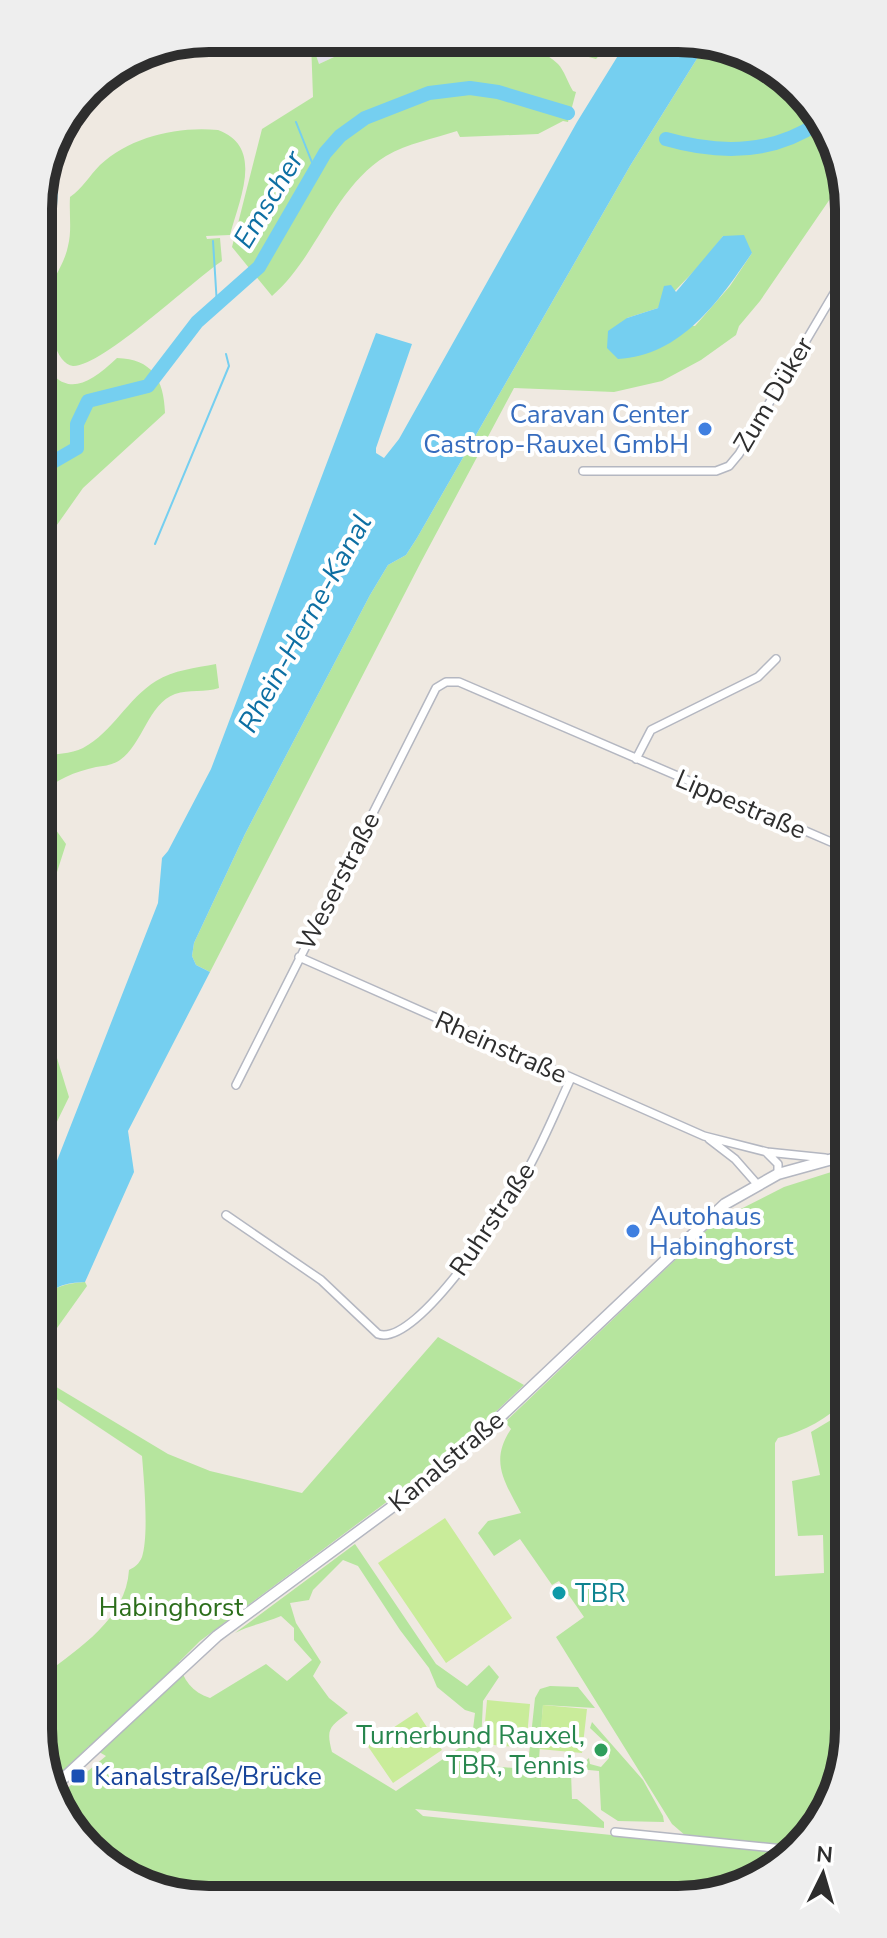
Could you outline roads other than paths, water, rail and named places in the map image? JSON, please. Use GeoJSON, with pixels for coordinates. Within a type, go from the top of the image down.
{"type":"FeatureCollection","features":[{"type":"Feature","properties":{"kind":"main road","name":"Kanalstraße"},"geometry":{"type":"LineString","coordinates":[[61,1781],[217,1636],[464,1451],[711,1216],[757,1184],[778,1174],[835,1157]]}},
{"type":"Feature","properties":{"kind":"street","name":"Zum Düker"},"geometry":{"type":"LineString","coordinates":[[583,471],[716,471],[729,466],[835,292]]}},
{"type":"Feature","properties":{"kind":"street"},"geometry":{"type":"LineString","coordinates":[[636,759],[651,730],[758,677],[776,659]]}},
{"type":"Feature","properties":{"kind":"street","name":"Lippestraße"},"geometry":{"type":"LineString","coordinates":[[446,682],[459,682],[835,844]]}},
{"type":"Feature","properties":{"kind":"street","name":"Weserstraße"},"geometry":{"type":"LineString","coordinates":[[236,1085],[436,688],[446,682]]}},
{"type":"Feature","properties":{"kind":"street","name":"Rheinstraße"},"geometry":{"type":"LineString","coordinates":[[299,957],[704,1136],[767,1152],[830,1158]]}},
{"type":"Feature","properties":{"kind":"street","name":"Ruhrstraße"},"geometry":{"type":"LineString","coordinates":[[226,1215],[321,1280],[378,1334],[386,1337],[396,1334],[422,1316],[462,1268],[518,1187],[571,1078]]}},
{"type":"Feature","properties":{"kind":"street","name":"Rheinstraße"},"geometry":{"type":"LineString","coordinates":[[704,1136],[735,1159],[757,1184]]}},
{"type":"Feature","properties":{"kind":"street"},"geometry":{"type":"LineString","coordinates":[[767,1152],[778,1164],[778,1174]]}},
{"type":"Feature","properties":{"kind":"street"},"geometry":{"type":"LineString","coordinates":[[615,1832],[780,1849]]}},
{"type":"Feature","properties":{"kind":"water","name":"Rhein-Herne-Kanal"},"geometry":{"type":"Polygon","coordinates":[[[620,52],[700,53],[630,166],[417,538],[406,555],[388,565],[370,595],[245,834],[194,943],[192,956],[196,965],[210,972],[128,1131],[134,1172],[85,1282],[60,1286],[52,1292],[52,1173],[158,903],[162,858],[211,769],[376,333],[412,344],[376,448],[376,453],[384,458],[399,439],[577,122],[620,52]]]}},
{"type":"Feature","properties":{"kind":"water"},"geometry":{"type":"Polygon","coordinates":[[[744,235],[752,253],[712,307],[696,323],[661,348],[640,356],[618,359],[607,348],[608,331],[627,318],[658,308],[664,286],[671,285],[676,292],[723,236],[744,235]]]}},
{"type":"Feature","properties":{"kind":"waterway","name":"Emscher"},"geometry":{"type":"LineString","coordinates":[[52,462],[77,448],[77,424],[88,401],[148,386],[197,322],[259,267],[325,153],[340,136],[365,118],[429,93],[470,88],[498,92],[568,113]]}},
{"type":"Feature","properties":{"kind":"waterway"},"geometry":{"type":"LineString","coordinates":[[296,122],[315,170]]}},
{"type":"Feature","properties":{"kind":"waterway","name":"Emscher"},"geometry":{"type":"LineString","coordinates":[[666,139],[705,147],[744,149],[782,141],[812,126]]}},
{"type":"Feature","properties":{"kind":"waterway"},"geometry":{"type":"LineString","coordinates":[[52,244],[57,189],[55,178]]}},
{"type":"Feature","properties":{"kind":"waterway"},"geometry":{"type":"LineString","coordinates":[[213,241],[217,305]]}},
{"type":"Feature","properties":{"kind":"waterway"},"geometry":{"type":"LineString","coordinates":[[155,544],[229,366],[226,354]]}},
{"type":"Feature","properties":{"kind":"place","name":"Caravan Center Castrop-Rauxel GmbH"},"geometry":{"type":"Point","coordinates":[705,429]}},
{"type":"Feature","properties":{"kind":"place","name":"Autohaus Habinghorst"},"geometry":{"type":"Point","coordinates":[633,1231]}},
{"type":"Feature","properties":{"kind":"place","name":"TBR"},"geometry":{"type":"Point","coordinates":[559,1593]}},
{"type":"Feature","properties":{"kind":"place","name":"Turnerbund Rauxel, TBR, Tennis"},"geometry":{"type":"Point","coordinates":[601,1750]}},
{"type":"Feature","properties":{"kind":"place","name":"Kanalstraße/Brücke"},"geometry":{"type":"Point","coordinates":[78,1776]}},
{"type":"Feature","properties":{"kind":"park label","name":"Habinghorst"},"geometry":{"type":"Point","coordinates":[171,1607]}}]}
